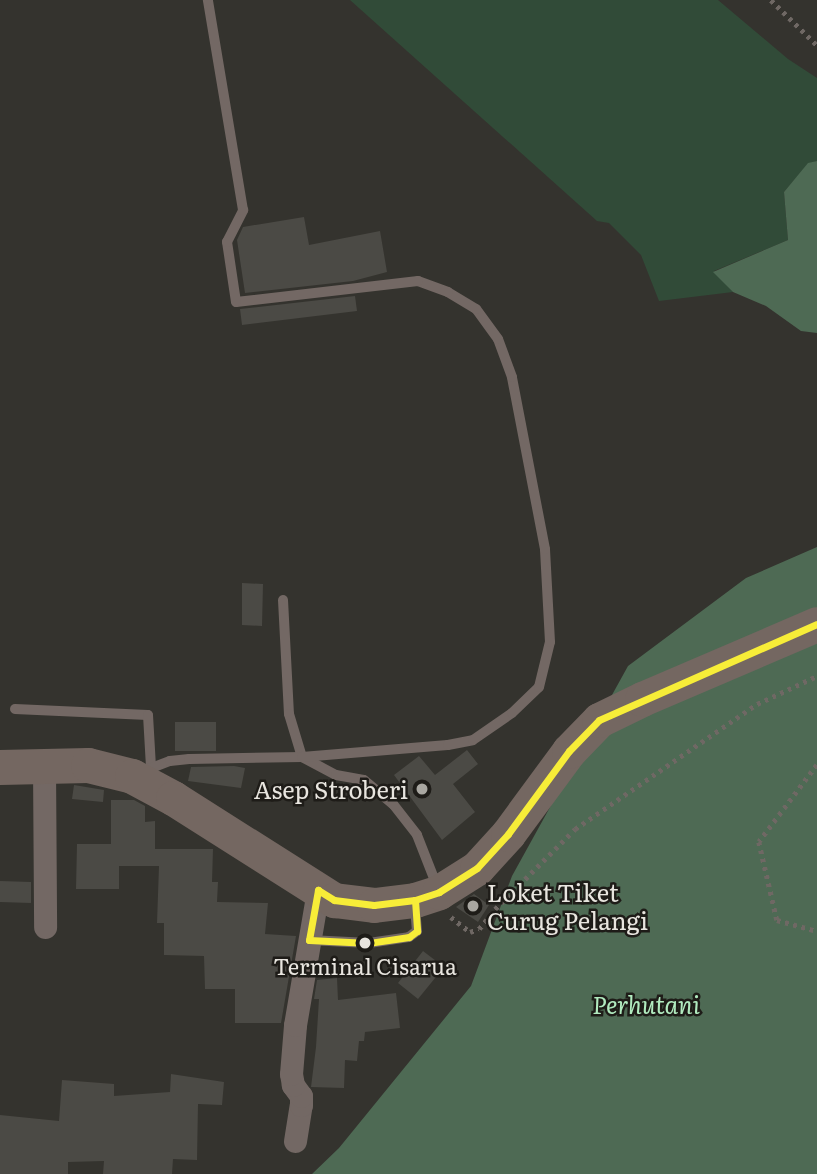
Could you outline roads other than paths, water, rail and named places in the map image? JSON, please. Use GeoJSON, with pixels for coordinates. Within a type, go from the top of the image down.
{"type":"FeatureCollection","features":[{"type":"Feature","properties":{"kind":"main road"},"geometry":{"type":"LineString","coordinates":[[0,767],[88,765],[142,771],[173,798],[334,900],[374,905],[427,896],[477,868],[508,834],[569,751],[599,720],[817,624]]}},
{"type":"Feature","properties":{"kind":"street"},"geometry":{"type":"LineString","coordinates":[[44,766],[45,928]]}},
{"type":"Feature","properties":{"kind":"street"},"geometry":{"type":"LineString","coordinates":[[295,1141],[301,1096],[292,1082],[291,1074],[295,1025],[318,890]]}},
{"type":"Feature","properties":{"kind":"lane"},"geometry":{"type":"LineString","coordinates":[[15,709],[148,715],[142,771],[189,759],[302,757],[448,745],[473,740],[493,729],[526,702],[539,687],[550,642],[545,549],[512,377],[498,338],[476,309],[448,292],[418,281],[236,302],[227,242],[243,210],[208,0]]}},
{"type":"Feature","properties":{"kind":"lane"},"geometry":{"type":"LineString","coordinates":[[283,600],[289,714],[302,757],[336,775],[364,780],[393,804],[417,835],[427,896],[417,931],[410,937],[369,943],[309,940]]}},
{"type":"Feature","properties":{"kind":"place","name":"Asep Stroberi"},"geometry":{"type":"Point","coordinates":[422,789]}},
{"type":"Feature","properties":{"kind":"place","name":"Loket Tiket Curug Pelangi"},"geometry":{"type":"Point","coordinates":[473,906]}},
{"type":"Feature","properties":{"kind":"place","name":"Terminal Cisarua"},"geometry":{"type":"Point","coordinates":[365,943]}},
{"type":"Feature","properties":{"kind":"park label","name":"Perhutani"},"geometry":{"type":"Point","coordinates":[646,1004]}}]}
